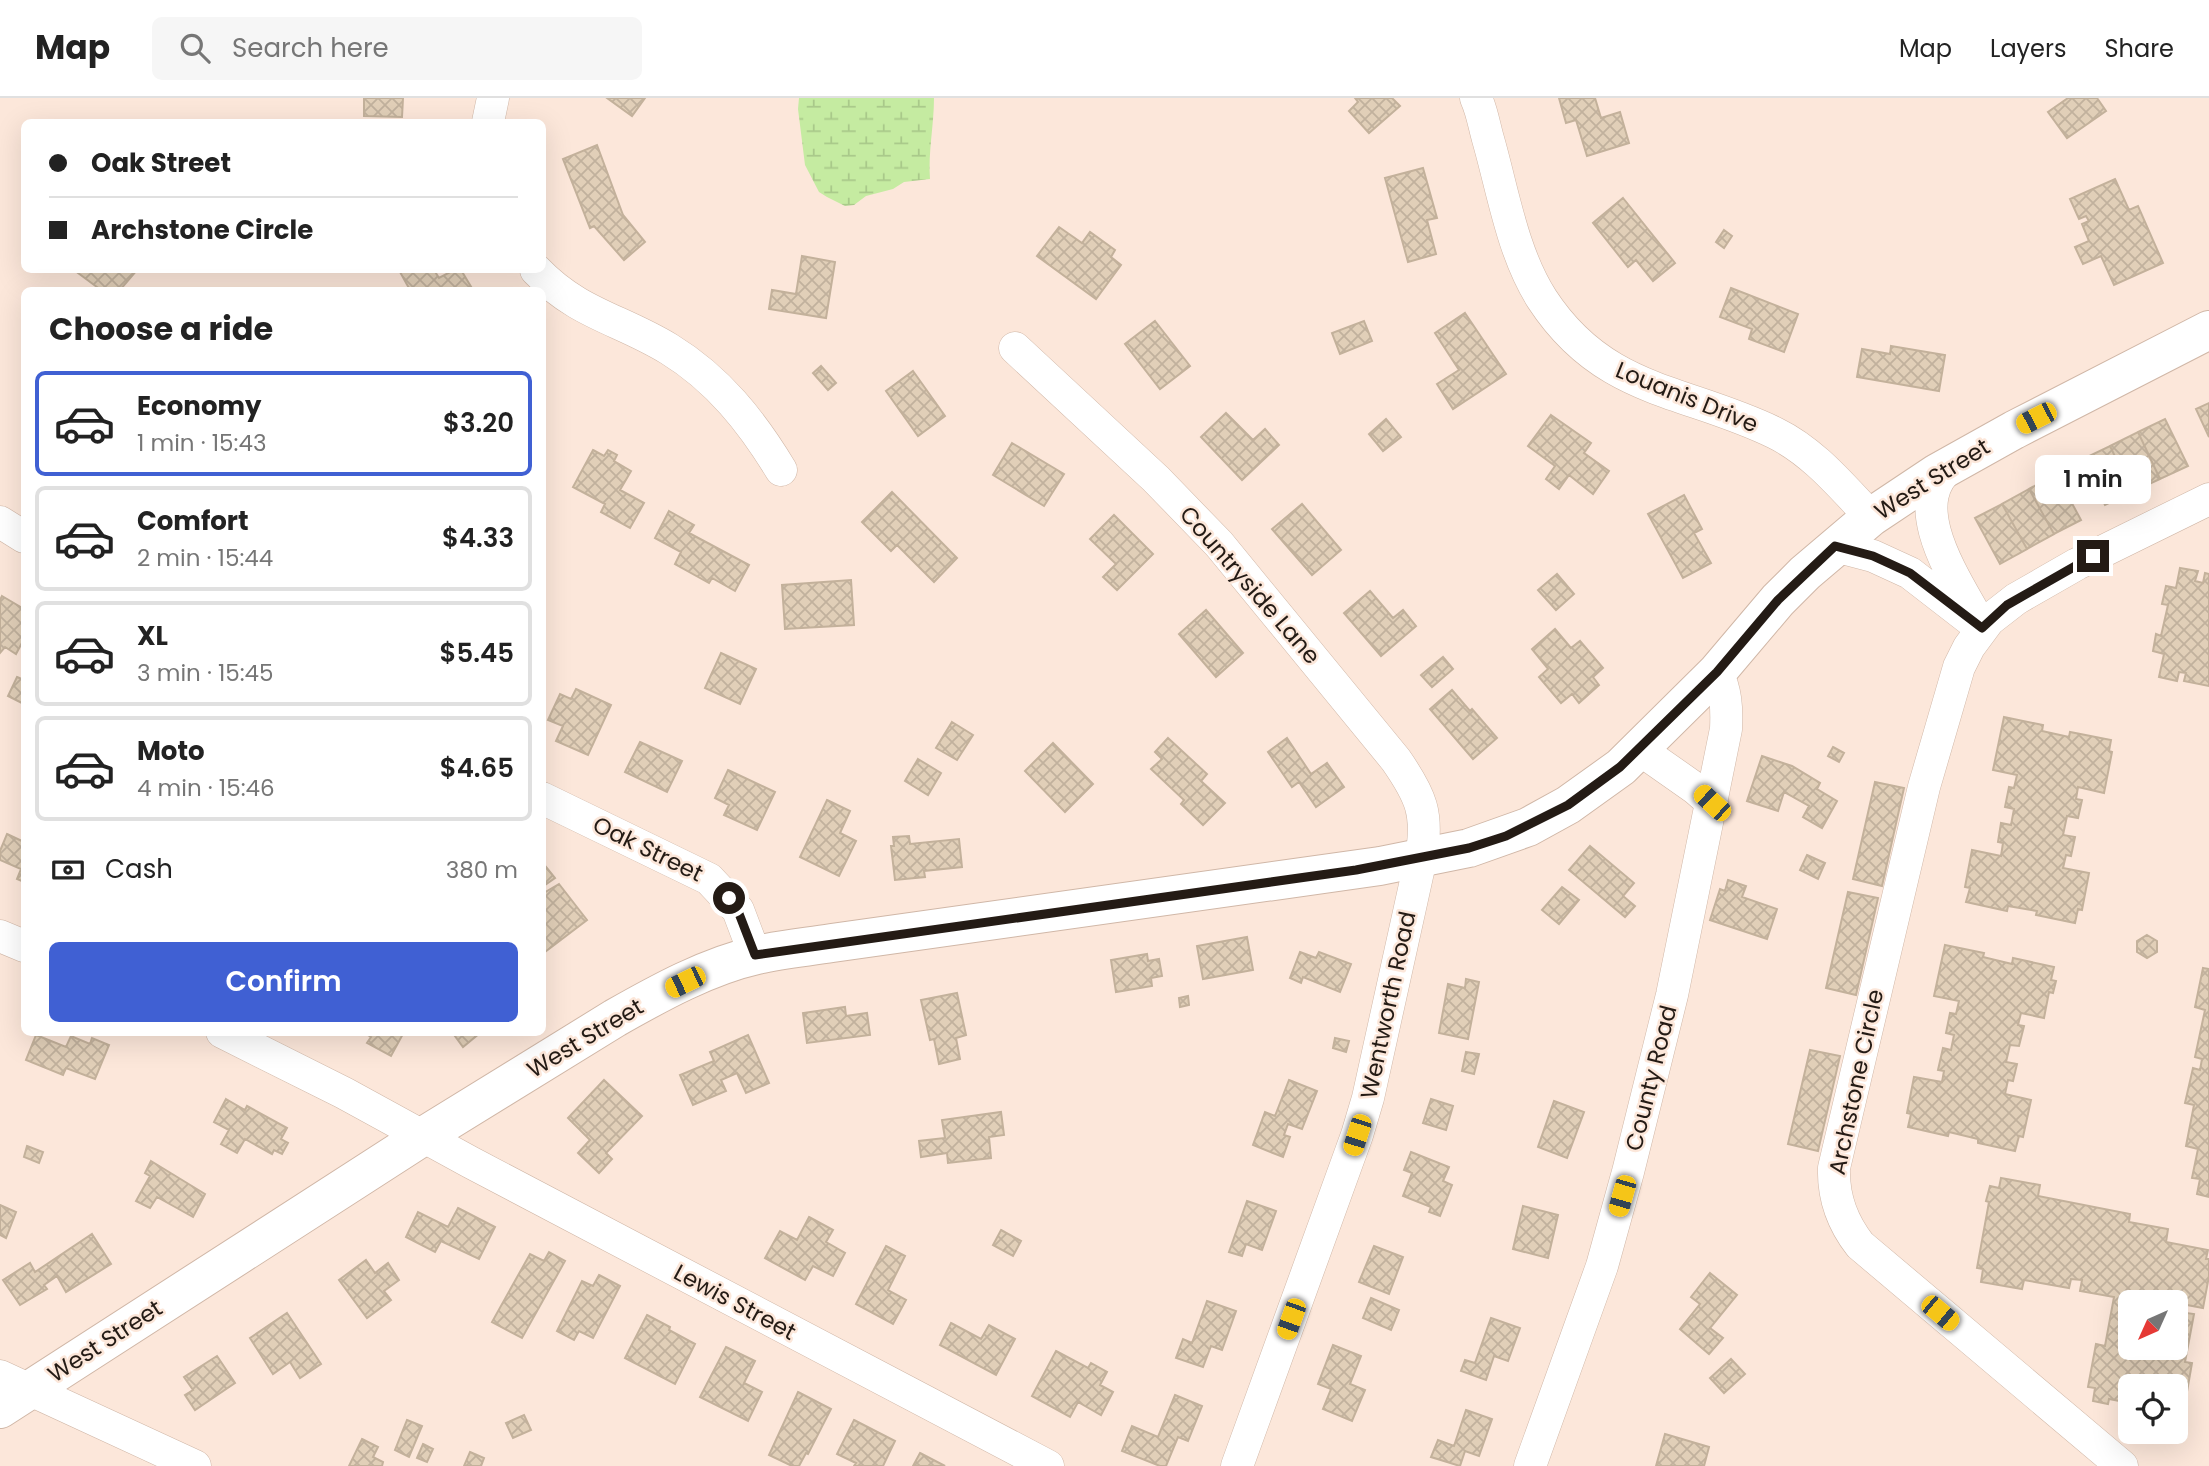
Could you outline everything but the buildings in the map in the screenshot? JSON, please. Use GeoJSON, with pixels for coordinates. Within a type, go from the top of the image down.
{"type":"FeatureCollection","features":[{"type":"Feature","properties":{"kind":"main road","name":"West Street"},"geometry":{"type":"LineString","coordinates":[[10,1392],[640,1004],[707,972],[755,955],[1333,873],[1421,858],[1488,843],[1546,818],[1594,788],[1639,749],[1717,672],[1778,600],[1835,546],[1871,517],[1955,463],[2014,430],[2209,330]]}},
{"type":"Feature","properties":{"kind":"street"},"geometry":{"type":"LineString","coordinates":[[489,119],[493,98]]}},
{"type":"Feature","properties":{"kind":"street","name":"Louanis Drive"},"geometry":{"type":"LineString","coordinates":[[1476,98],[1526,270],[1544,301],[1566,330],[1599,359],[1638,383],[1748,421],[1793,444],[1825,470],[1871,517]]}},
{"type":"Feature","properties":{"kind":"street"},"geometry":{"type":"LineString","coordinates":[[539,273],[551,286],[583,308],[669,349],[703,374],[757,431],[782,470]]}},
{"type":"Feature","properties":{"kind":"street","name":"Countryside Lane"},"geometry":{"type":"LineString","coordinates":[[1015,348],[1156,479],[1219,544],[1396,760],[1417,792],[1424,813],[1425,833],[1421,858]]}},
{"type":"Feature","properties":{"kind":"street"},"geometry":{"type":"LineString","coordinates":[[1955,463],[1941,474],[1935,484],[1931,516],[1937,540],[1982,628]]}},
{"type":"Feature","properties":{"kind":"street","name":"Archstone Circle"},"geometry":{"type":"LineString","coordinates":[[2122,1466],[1866,1251],[1846,1225],[1835,1193],[1833,1168],[1938,733],[1963,657],[1982,628],[2007,605],[2067,570],[2209,499]]}},
{"type":"Feature","properties":{"kind":"street"},"geometry":{"type":"LineString","coordinates":[[0,522],[21,535]]}},
{"type":"Feature","properties":{"kind":"street"},"geometry":{"type":"LineString","coordinates":[[1835,546],[1873,556],[1910,573],[1982,628]]}},
{"type":"Feature","properties":{"kind":"street","name":"County Road"},"geometry":{"type":"LineString","coordinates":[[1530,1466],[1601,1266],[1628,1172],[1672,995],[1726,729],[1727,705],[1724,687],[1717,672]]}},
{"type":"Feature","properties":{"kind":"street"},"geometry":{"type":"LineString","coordinates":[[1639,749],[1712,803]]}},
{"type":"Feature","properties":{"kind":"street","name":"Oak Street"},"geometry":{"type":"LineString","coordinates":[[546,800],[709,879],[738,911],[755,955]]}},
{"type":"Feature","properties":{"kind":"street","name":"Wentworth Road"},"geometry":{"type":"LineString","coordinates":[[1237,1466],[1357,1135],[1368,1098],[1421,858]]}},
{"type":"Feature","properties":{"kind":"street"},"geometry":{"type":"LineString","coordinates":[[0,936],[21,945]]}},
{"type":"Feature","properties":{"kind":"street","name":"Lewis Street"},"geometry":{"type":"LineString","coordinates":[[230,1036],[292,1066],[1048,1466]]}},
{"type":"Feature","properties":{"kind":"street"},"geometry":{"type":"LineString","coordinates":[[10,1392],[195,1466]]}},
{"type":"Feature","properties":{"kind":"green space"},"geometry":{"type":"Polygon","coordinates":[[[799,98],[934,98],[930,179],[904,182],[893,189],[866,196],[854,205],[845,206],[827,197],[819,192],[805,165],[799,98]]]}},
{"type":"Feature","properties":{"kind":"route"},"geometry":{"type":"LineString","coordinates":[[729,898],[738,911],[755,955],[1380,866],[1469,848],[1506,836],[1546,818],[1588,793],[1620,767],[1717,672],[1778,600],[1835,546],[1894,564],[1944,597],[1982,628],[2007,605],[2093,556]]}}]}
